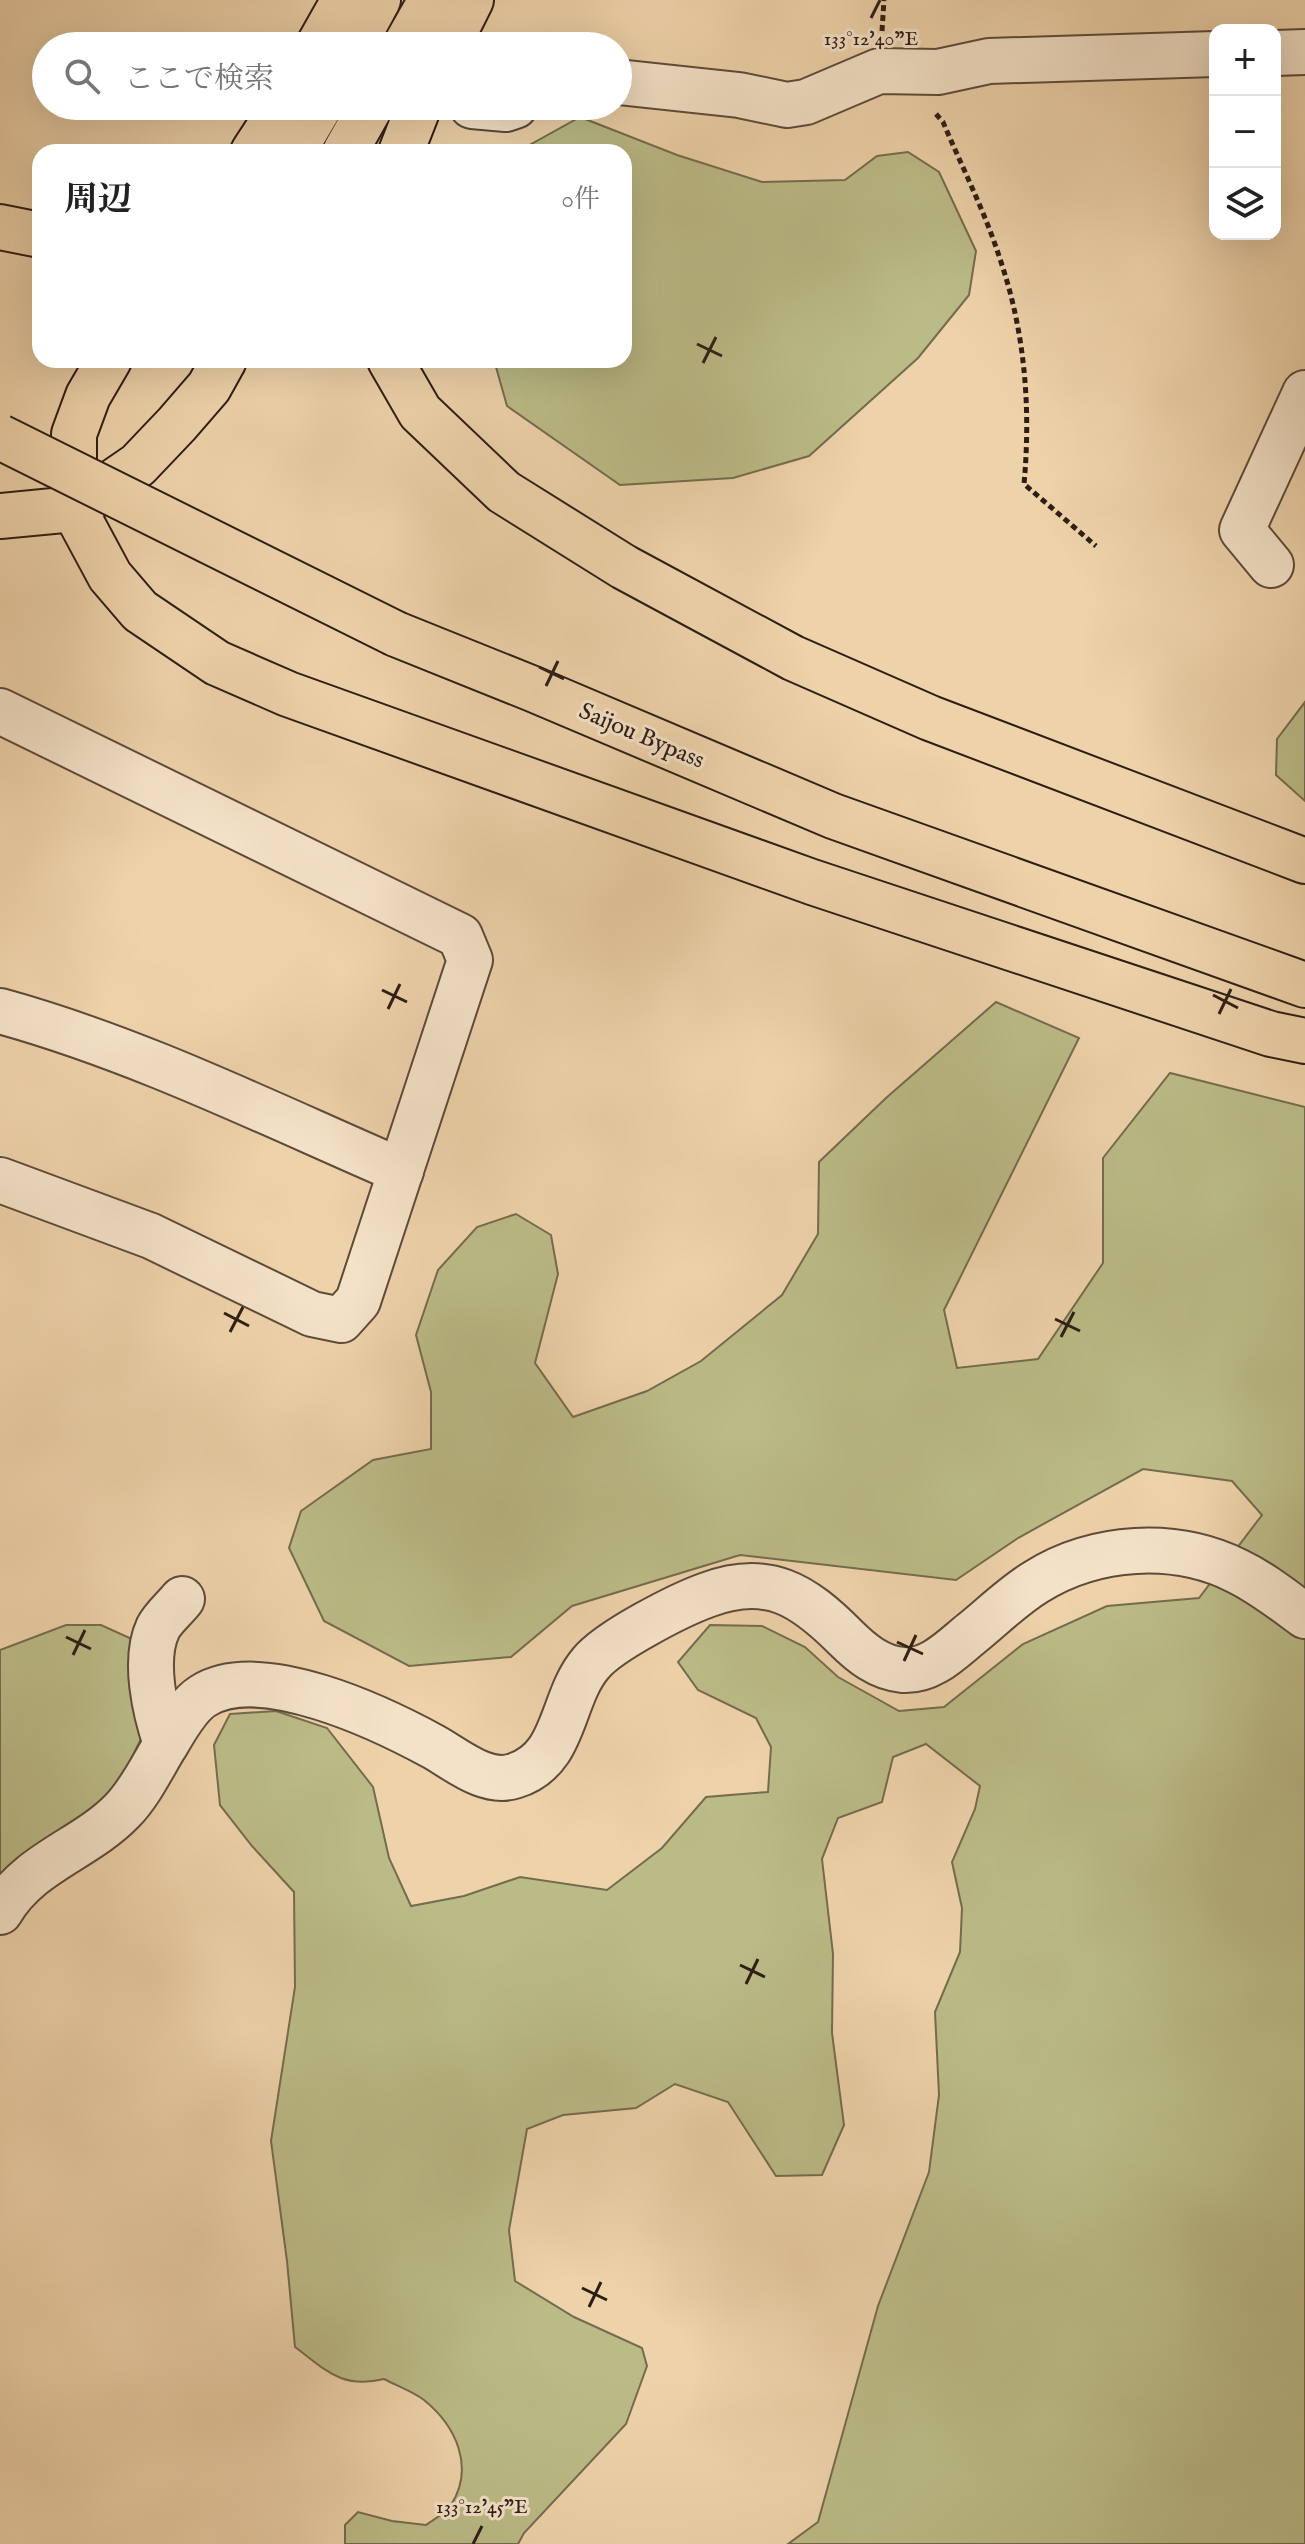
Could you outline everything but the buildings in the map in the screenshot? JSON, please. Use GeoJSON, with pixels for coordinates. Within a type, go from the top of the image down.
{"type":"FeatureCollection","features":[{"type":"Feature","properties":{"kind":"main road"},"geometry":{"type":"LineString","coordinates":[[326,32],[344,0]]}},
{"type":"Feature","properties":{"kind":"main road"},"geometry":{"type":"LineString","coordinates":[[361,32],[378,0]]}},
{"type":"Feature","properties":{"kind":"main road"},"geometry":{"type":"LineString","coordinates":[[413,32],[431,0]]}},
{"type":"Feature","properties":{"kind":"main road"},"geometry":{"type":"LineString","coordinates":[[455,32],[471,0]]}},
{"type":"Feature","properties":{"kind":"main road"},"geometry":{"type":"LineString","coordinates":[[258,144],[274,120]]}},
{"type":"Feature","properties":{"kind":"main road"},"geometry":{"type":"LineString","coordinates":[[298,144],[312,120]]}},
{"type":"Feature","properties":{"kind":"main road"},"geometry":{"type":"LineString","coordinates":[[350,144],[363,120]]}},
{"type":"Feature","properties":{"kind":"main road"},"geometry":{"type":"LineString","coordinates":[[404,144],[414,120]]}},
{"type":"Feature","properties":{"kind":"main road"},"geometry":{"type":"LineString","coordinates":[[0,227],[32,233]]}},
{"type":"Feature","properties":{"kind":"main road"},"geometry":{"type":"LineString","coordinates":[[104,368],[88,396],[74,434],[74,509],[110,576],[140,611],[217,663],[288,694],[812,882],[1271,1034],[1305,1041]]}},
{"type":"Feature","properties":{"kind":"main road"},"geometry":{"type":"LineString","coordinates":[[0,516],[74,509],[138,465],[209,387],[220,368]]}},
{"type":"Feature","properties":{"kind":"main road"},"geometry":{"type":"LineString","coordinates":[[395,368],[420,412],[504,492],[624,567],[793,658],[930,718],[1305,861]]}},
{"type":"Feature","properties":{"kind":"main road","name":"Saijou Bypass"},"geometry":{"type":"LineString","coordinates":[[0,437],[396,634],[833,816],[1305,985]]}},
{"type":"Feature","properties":{"kind":"street"},"geometry":{"type":"LineString","coordinates":[[1281,53],[1305,52]]}},
{"type":"Feature","properties":{"kind":"street"},"geometry":{"type":"LineString","coordinates":[[632,84],[739,95],[787,105],[806,102],[879,71],[938,72],[989,61],[1209,54]]}},
{"type":"Feature","properties":{"kind":"street"},"geometry":{"type":"LineString","coordinates":[[1271,565],[1242,530],[1305,393]]}},
{"type":"Feature","properties":{"kind":"street"},"geometry":{"type":"LineString","coordinates":[[0,711],[460,936],[470,960],[358,1301],[341,1320],[312,1314],[151,1236],[0,1180]]}},
{"type":"Feature","properties":{"kind":"street"},"geometry":{"type":"LineString","coordinates":[[0,1011],[57,1027],[115,1050],[401,1171]]}},
{"type":"Feature","properties":{"kind":"street"},"geometry":{"type":"LineString","coordinates":[[0,1912],[31,1874],[123,1811],[189,1709],[204,1695],[248,1685],[271,1686],[325,1698],[363,1713],[477,1772],[498,1779],[515,1776],[534,1766],[552,1748],[578,1684],[599,1654],[621,1638],[707,1595],[743,1586],[770,1586],[791,1594],[824,1616],[861,1653],[880,1664],[901,1670],[919,1669],[939,1660],[1036,1582],[1084,1561],[1139,1550],[1189,1554],[1236,1570],[1305,1616]]}},
{"type":"Feature","properties":{"kind":"street"},"geometry":{"type":"LineString","coordinates":[[166,1744],[157,1719],[152,1651],[159,1627],[182,1599]]}},
{"type":"Feature","properties":{"kind":"path"},"geometry":{"type":"LineString","coordinates":[[884,0],[883,41],[888,60],[943,122],[1000,258],[1016,319],[1027,382],[1028,443],[1024,484],[1096,546]]}},
{"type":"Feature","properties":{"kind":"green space"},"geometry":{"type":"Polygon","coordinates":[[[575,120],[588,120],[677,155],[762,182],[845,180],[877,156],[908,152],[939,172],[976,251],[969,295],[918,358],[809,456],[733,478],[620,485],[507,406],[496,368],[632,368],[632,144],[531,144],[575,120]]]}},
{"type":"Feature","properties":{"kind":"green space"},"geometry":{"type":"Polygon","coordinates":[[[1305,702],[1305,801],[1276,775],[1277,739],[1305,702]]]}},
{"type":"Feature","properties":{"kind":"green space"},"geometry":{"type":"Polygon","coordinates":[[[996,1002],[1079,1038],[944,1310],[957,1368],[1038,1359],[1103,1263],[1103,1158],[1170,1073],[1305,1107],[1305,2544],[788,2544],[818,2522],[878,2306],[929,2172],[939,2095],[935,2012],[960,1952],[962,1908],[952,1862],[975,1809],[980,1786],[926,1744],[893,1757],[882,1802],[838,1818],[822,1859],[833,1954],[832,2033],[844,2125],[822,2175],[776,2176],[728,2102],[675,2084],[636,2108],[563,2115],[527,2129],[509,2230],[515,2281],[574,2317],[642,2348],[647,2366],[626,2424],[524,2533],[518,2544],[345,2544],[345,2525],[358,2512],[392,2521],[426,2525],[440,2516],[451,2505],[458,2491],[461,2462],[453,2435],[445,2422],[419,2397],[384,2379],[357,2382],[336,2376],[295,2347],[271,2141],[295,1987],[294,1892],[220,1805],[214,1745],[230,1714],[276,1711],[327,1728],[373,1787],[389,1858],[411,1906],[464,1896],[520,1877],[607,1890],[662,1848],[706,1797],[768,1792],[771,1747],[756,1718],[698,1690],[678,1662],[710,1625],[762,1626],[805,1647],[838,1677],[899,1711],[944,1707],[1023,1644],[1107,1606],[1199,1598],[1262,1515],[1232,1481],[1143,1469],[1018,1538],[956,1580],[740,1555],[572,1606],[511,1657],[409,1666],[324,1621],[289,1548],[301,1511],[373,1460],[431,1449],[431,1392],[416,1335],[438,1270],[477,1227],[516,1214],[551,1235],[558,1274],[535,1363],[573,1417],[647,1391],[701,1361],[782,1295],[818,1234],[819,1162],[886,1098],[996,1002]]]}},
{"type":"Feature","properties":{"kind":"green space"},"geometry":{"type":"Polygon","coordinates":[[[66,1625],[101,1625],[134,1640],[141,1739],[112,1798],[0,1886],[0,1650],[66,1625]]]}}]}
